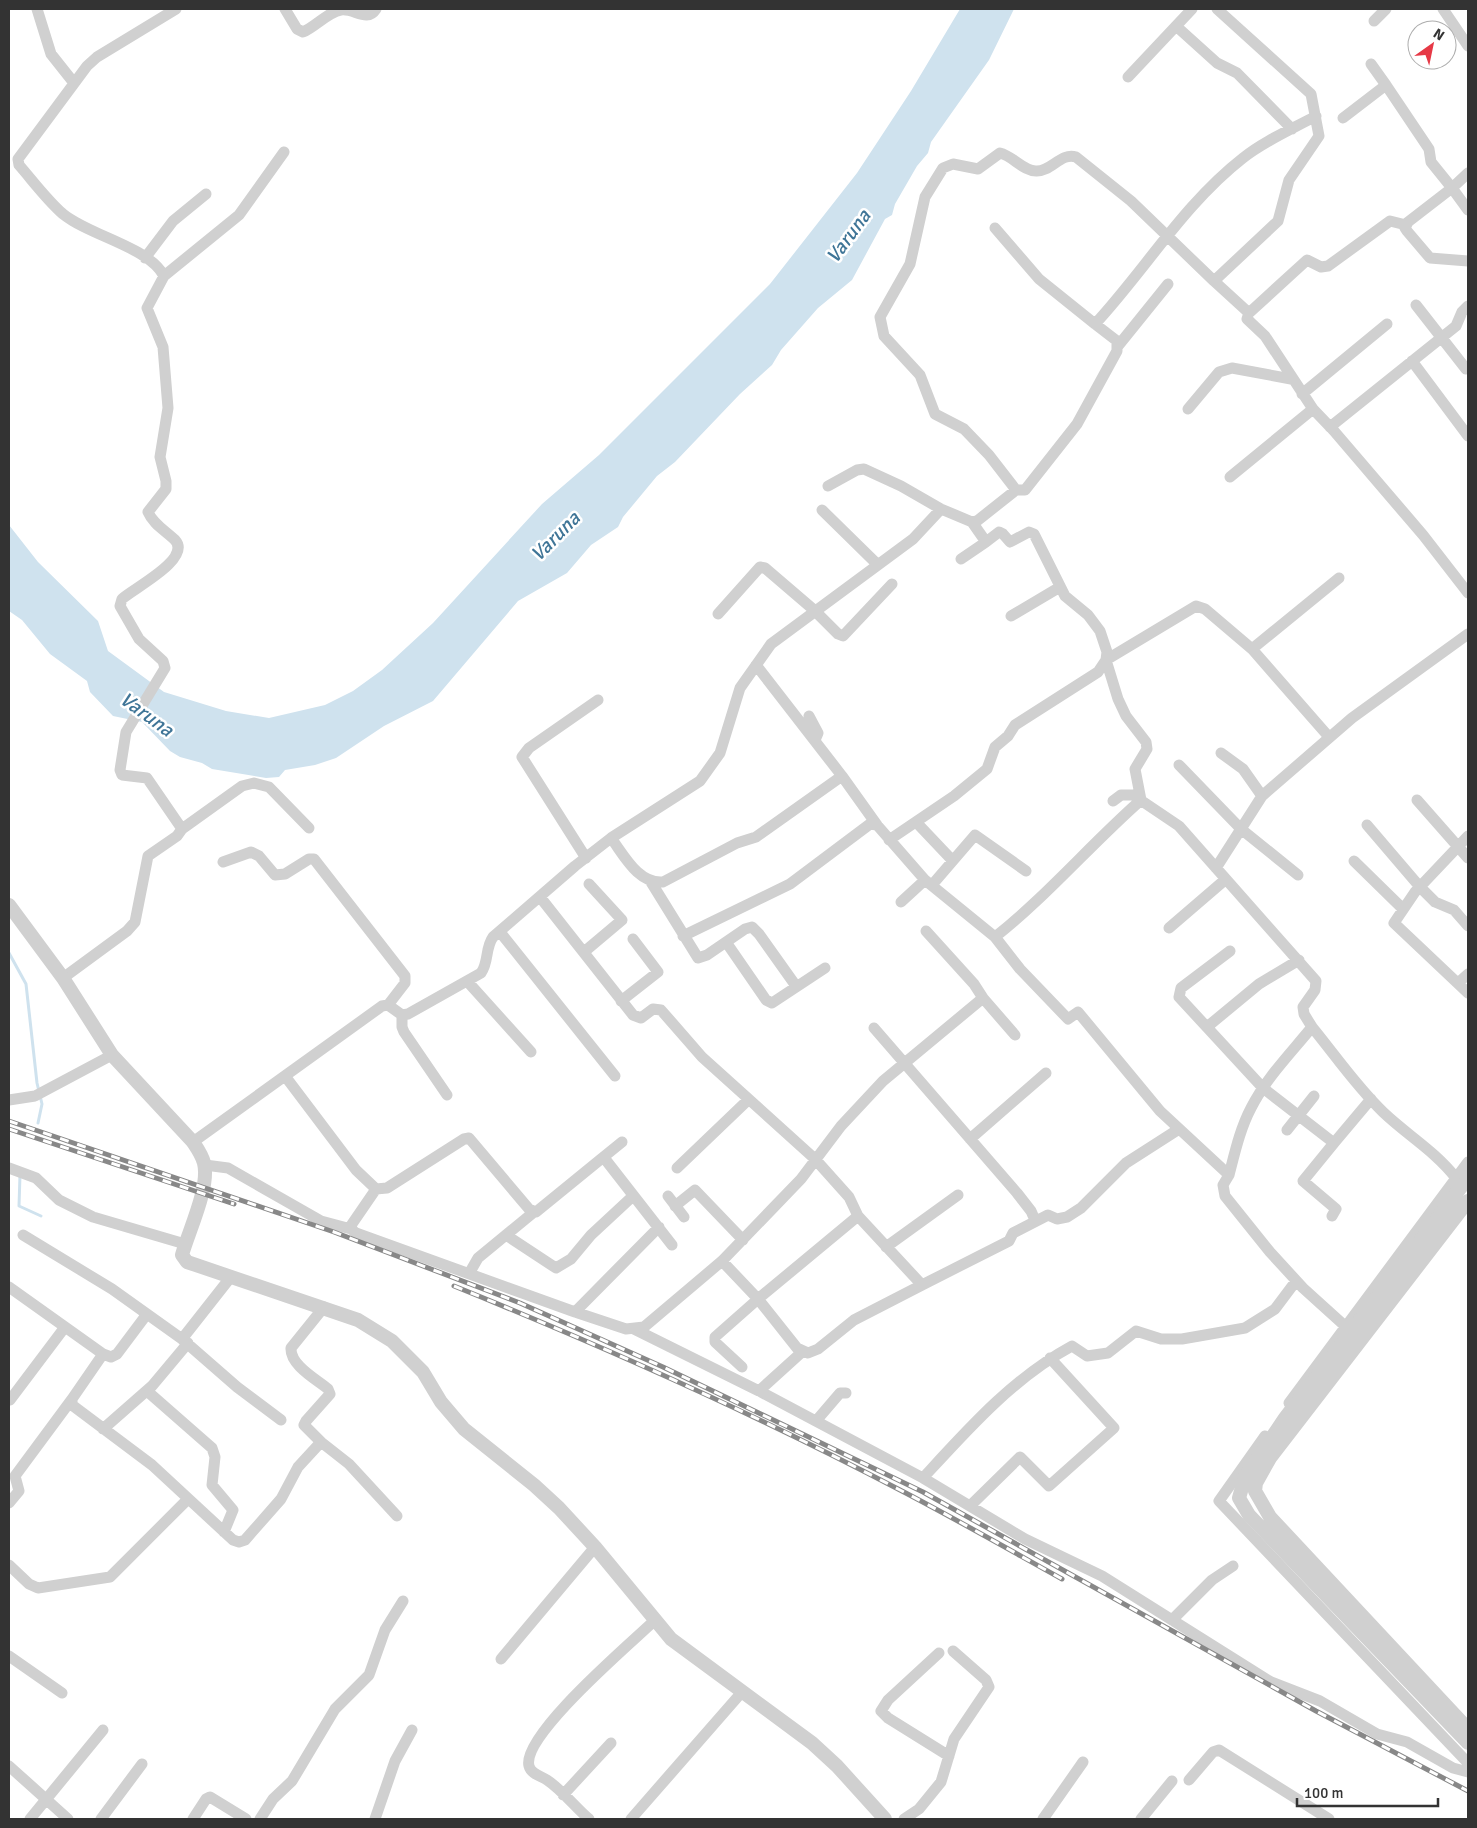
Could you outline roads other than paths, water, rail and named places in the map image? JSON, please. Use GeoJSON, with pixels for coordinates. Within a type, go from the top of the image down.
{"type":"FeatureCollection","features":[{"type":"Feature","properties":{"kind":"street"},"geometry":{"type":"LineString","coordinates":[[37,9],[51,54],[74,84]]}},
{"type":"Feature","properties":{"kind":"street"},"geometry":{"type":"LineString","coordinates":[[164,276],[160,270],[128,247],[89,231],[64,214],[19,165],[18,159],[97,56],[176,9]]}},
{"type":"Feature","properties":{"kind":"street"},"geometry":{"type":"LineString","coordinates":[[285,9],[297,29],[304,32],[342,10],[368,16],[376,9]]}},
{"type":"Feature","properties":{"kind":"street"},"geometry":{"type":"LineString","coordinates":[[1128,77],[1192,9]]}},
{"type":"Feature","properties":{"kind":"street"},"geometry":{"type":"LineString","coordinates":[[1214,281],[1278,221],[1289,180],[1319,136],[1313,100],[1306,88],[1217,9]]}},
{"type":"Feature","properties":{"kind":"street"},"geometry":{"type":"LineString","coordinates":[[1374,21],[1386,9]]}},
{"type":"Feature","properties":{"kind":"street"},"geometry":{"type":"LineString","coordinates":[[1442,9],[1468,46]]}},
{"type":"Feature","properties":{"kind":"street"},"geometry":{"type":"LineString","coordinates":[[1176,26],[1217,63],[1237,73],[1292,129]]}},
{"type":"Feature","properties":{"kind":"street"},"geometry":{"type":"LineString","coordinates":[[1371,64],[1429,148],[1432,162],[1468,210]]}},
{"type":"Feature","properties":{"kind":"street"},"geometry":{"type":"LineString","coordinates":[[1343,118],[1386,85]]}},
{"type":"Feature","properties":{"kind":"street"},"geometry":{"type":"LineString","coordinates":[[1095,324],[1167,234],[1243,158],[1316,116]]}},
{"type":"Feature","properties":{"kind":"street"},"geometry":{"type":"LineString","coordinates":[[182,829],[148,778],[122,775],[120,770],[124,737],[130,724],[159,682],[165,668],[163,661],[139,639],[120,606],[122,599],[166,568],[179,550],[177,542],[150,518],[148,512],[166,489],[160,457],[168,408],[165,356],[147,308],[164,276],[238,214],[284,152]]}},
{"type":"Feature","properties":{"kind":"street"},"geometry":{"type":"LineString","coordinates":[[1016,490],[989,455],[964,429],[935,414],[920,375],[882,330],[882,311],[911,259],[925,197],[947,165],[953,164],[978,169],[1000,153],[1006,154],[1033,171],[1039,171],[1072,155],[1132,201],[1249,313]]}},
{"type":"Feature","properties":{"kind":"street"},"geometry":{"type":"LineString","coordinates":[[1406,225],[1468,173]]}},
{"type":"Feature","properties":{"kind":"street"},"geometry":{"type":"LineString","coordinates":[[145,258],[173,221],[206,194]]}},
{"type":"Feature","properties":{"kind":"street"},"geometry":{"type":"LineString","coordinates":[[1406,225],[1390,221],[1328,266],[1321,266],[1307,260],[1249,313],[1247,319],[1265,336],[1313,409],[1423,535],[1468,593]]}},
{"type":"Feature","properties":{"kind":"street"},"geometry":{"type":"LineString","coordinates":[[1406,225],[1407,231],[1430,258],[1468,261]]}},
{"type":"Feature","properties":{"kind":"street"},"geometry":{"type":"LineString","coordinates":[[995,228],[1039,279],[1116,341],[1118,346]]}},
{"type":"Feature","properties":{"kind":"street"},"geometry":{"type":"LineString","coordinates":[[972,522],[977,521],[1016,490],[1025,490],[1077,424],[1118,346],[1168,284]]}},
{"type":"Feature","properties":{"kind":"street"},"geometry":{"type":"LineString","coordinates":[[1416,305],[1466,368]]}},
{"type":"Feature","properties":{"kind":"street"},"geometry":{"type":"LineString","coordinates":[[1330,428],[1456,326],[1468,306]]}},
{"type":"Feature","properties":{"kind":"street"},"geometry":{"type":"LineString","coordinates":[[1302,394],[1387,324]]}},
{"type":"Feature","properties":{"kind":"street"},"geometry":{"type":"LineString","coordinates":[[1412,361],[1468,436]]}},
{"type":"Feature","properties":{"kind":"street"},"geometry":{"type":"LineString","coordinates":[[1188,409],[1219,372],[1226,368],[1292,379]]}},
{"type":"Feature","properties":{"kind":"street"},"geometry":{"type":"LineString","coordinates":[[1230,477],[1313,409]]}},
{"type":"Feature","properties":{"kind":"street"},"geometry":{"type":"LineString","coordinates":[[828,486],[857,470],[864,469],[902,486],[941,509],[972,522],[986,542]]}},
{"type":"Feature","properties":{"kind":"street"},"geometry":{"type":"LineString","coordinates":[[388,1005],[402,1015],[412,1013],[482,973],[486,967],[489,943],[540,896],[611,838],[700,781],[720,753],[740,688],[771,644],[814,610],[913,539],[941,509]]}},
{"type":"Feature","properties":{"kind":"street"},"geometry":{"type":"LineString","coordinates":[[822,510],[877,564]]}},
{"type":"Feature","properties":{"kind":"street"},"geometry":{"type":"LineString","coordinates":[[961,558],[999,532],[1012,542],[1027,533],[1033,533],[1068,600],[1088,615],[1100,631],[1105,644],[1106,660],[1118,699],[1126,716],[1146,742],[1147,749],[1135,768],[1141,800]]}},
{"type":"Feature","properties":{"kind":"street"},"geometry":{"type":"LineString","coordinates":[[718,614],[760,567],[765,568],[814,610],[838,634],[845,635],[892,584]]}},
{"type":"Feature","properties":{"kind":"street"},"geometry":{"type":"LineString","coordinates":[[1252,649],[1339,578]]}},
{"type":"Feature","properties":{"kind":"street"},"geometry":{"type":"LineString","coordinates":[[1011,616],[1060,586]]}},
{"type":"Feature","properties":{"kind":"street"},"geometry":{"type":"LineString","coordinates":[[889,840],[987,769],[995,746],[1008,736],[1015,725],[1092,676],[1106,660],[1196,606],[1205,609],[1252,649],[1329,737]]}},
{"type":"Feature","properties":{"kind":"street"},"geometry":{"type":"LineString","coordinates":[[1216,868],[1262,796],[1329,737],[1411,674],[1468,634]]}},
{"type":"Feature","properties":{"kind":"street"},"geometry":{"type":"LineString","coordinates":[[756,665],[889,840],[928,882],[995,937],[1020,969],[1068,1019],[1078,1012],[1160,1111],[1229,1175]]}},
{"type":"Feature","properties":{"kind":"street"},"geometry":{"type":"LineString","coordinates":[[586,858],[522,757],[529,748],[598,700]]}},
{"type":"Feature","properties":{"kind":"street"},"geometry":{"type":"LineString","coordinates":[[809,716],[818,733],[814,740]]}},
{"type":"Feature","properties":{"kind":"street"},"geometry":{"type":"LineString","coordinates":[[1221,753],[1243,769],[1262,796]]}},
{"type":"Feature","properties":{"kind":"street"},"geometry":{"type":"LineString","coordinates":[[1179,765],[1241,829],[1298,874]]}},
{"type":"Feature","properties":{"kind":"street"},"geometry":{"type":"LineString","coordinates":[[651,882],[663,882],[737,843],[756,837],[842,776]]}},
{"type":"Feature","properties":{"kind":"street"},"geometry":{"type":"LineString","coordinates":[[64,978],[128,931],[137,915],[148,856],[242,786],[254,784],[269,787],[309,828]]}},
{"type":"Feature","properties":{"kind":"street"},"geometry":{"type":"LineString","coordinates":[[1113,801],[1127,794],[1141,800],[1179,826],[1316,981],[1315,990],[1303,1007],[1312,1027],[1371,1099],[1392,1120],[1432,1151],[1462,1178]]}},
{"type":"Feature","properties":{"kind":"street"},"geometry":{"type":"LineString","coordinates":[[995,937],[1013,923],[1100,836],[1141,800]]}},
{"type":"Feature","properties":{"kind":"street"},"geometry":{"type":"LineString","coordinates":[[1417,800],[1468,858]]}},
{"type":"Feature","properties":{"kind":"street"},"geometry":{"type":"LineString","coordinates":[[916,822],[952,860]]}},
{"type":"Feature","properties":{"kind":"street"},"geometry":{"type":"LineString","coordinates":[[683,936],[790,884],[870,824],[876,825]]}},
{"type":"Feature","properties":{"kind":"street"},"geometry":{"type":"LineString","coordinates":[[1368,825],[1420,886],[1438,903],[1454,910],[1468,926]]}},
{"type":"Feature","properties":{"kind":"street"},"geometry":{"type":"LineString","coordinates":[[901,902],[928,882],[975,835],[1026,871]]}},
{"type":"Feature","properties":{"kind":"street"},"geometry":{"type":"LineString","coordinates":[[1468,836],[1420,886],[1394,919],[1395,926],[1431,956],[1468,994]]}},
{"type":"Feature","properties":{"kind":"street"},"geometry":{"type":"LineString","coordinates":[[611,838],[640,874],[651,882],[683,936],[700,958],[745,928],[752,927],[796,986]]}},
{"type":"Feature","properties":{"kind":"street"},"geometry":{"type":"LineString","coordinates":[[193,1142],[382,1006],[388,1005],[404,984],[405,976],[314,859],[281,876],[276,876],[259,856],[251,852],[223,862]]}},
{"type":"Feature","properties":{"kind":"street"},"geometry":{"type":"LineString","coordinates":[[1354,861],[1402,908]]}},
{"type":"Feature","properties":{"kind":"street"},"geometry":{"type":"LineString","coordinates":[[1169,928],[1226,879]]}},
{"type":"Feature","properties":{"kind":"street"},"geometry":{"type":"LineString","coordinates":[[584,952],[622,920],[589,884]]}},
{"type":"Feature","properties":{"kind":"street"},"geometry":{"type":"LineString","coordinates":[[540,896],[621,1001],[638,1019],[653,1009],[661,1010],[702,1057],[815,1159],[849,1197],[858,1216],[922,1284]]}},
{"type":"Feature","properties":{"kind":"street"},"geometry":{"type":"LineString","coordinates":[[9,905],[64,978],[112,1055],[193,1142],[205,1165],[204,1186],[182,1255],[186,1262],[230,1278],[324,1307],[358,1320],[377,1330],[404,1352],[423,1372],[441,1402],[464,1429],[534,1485],[595,1547],[654,1621],[678,1646],[826,1755],[885,1819]]}},
{"type":"Feature","properties":{"kind":"street"},"geometry":{"type":"LineString","coordinates":[[926,931],[974,984],[983,998],[1015,1034]]}},
{"type":"Feature","properties":{"kind":"street"},"geometry":{"type":"LineString","coordinates":[[500,932],[615,1076]]}},
{"type":"Feature","properties":{"kind":"street"},"geometry":{"type":"LineString","coordinates":[[621,1001],[658,972],[633,939]]}},
{"type":"Feature","properties":{"kind":"street"},"geometry":{"type":"LineString","coordinates":[[726,942],[769,1002],[774,1002],[825,968]]}},
{"type":"Feature","properties":{"kind":"street"},"geometry":{"type":"LineString","coordinates":[[1230,951],[1184,986],[1179,993],[1183,1003],[1263,1088],[1334,1143]]}},
{"type":"Feature","properties":{"kind":"street"},"geometry":{"type":"LineString","coordinates":[[1207,1027],[1259,984],[1299,960]]}},
{"type":"Feature","properties":{"kind":"street"},"geometry":{"type":"LineString","coordinates":[[1458,983],[1468,974]]}},
{"type":"Feature","properties":{"kind":"street"},"geometry":{"type":"LineString","coordinates":[[467,981],[530,1052]]}},
{"type":"Feature","properties":{"kind":"street"},"geometry":{"type":"LineString","coordinates":[[634,1329],[650,1324],[722,1261],[801,1180],[815,1159],[851,1114],[891,1073],[905,1064],[983,998]]}},
{"type":"Feature","properties":{"kind":"street"},"geometry":{"type":"LineString","coordinates":[[402,1015],[404,1032],[447,1094]]}},
{"type":"Feature","properties":{"kind":"street"},"geometry":{"type":"LineString","coordinates":[[1312,1027],[1263,1088],[1251,1108],[1239,1138],[1229,1175],[1222,1188],[1227,1200],[1270,1252],[1296,1281],[1345,1326]]}},
{"type":"Feature","properties":{"kind":"street"},"geometry":{"type":"LineString","coordinates":[[874,1028],[1026,1205],[1035,1220]]}},
{"type":"Feature","properties":{"kind":"street"},"geometry":{"type":"LineString","coordinates":[[9,1100],[40,1093],[112,1055]]}},
{"type":"Feature","properties":{"kind":"street"},"geometry":{"type":"LineString","coordinates":[[970,1139],[1046,1073]]}},
{"type":"Feature","properties":{"kind":"street"},"geometry":{"type":"LineString","coordinates":[[285,1076],[356,1170],[376,1189],[387,1188],[464,1139],[469,1138],[529,1209],[534,1212]]}},
{"type":"Feature","properties":{"kind":"street"},"geometry":{"type":"LineString","coordinates":[[1287,1130],[1314,1096]]}},
{"type":"Feature","properties":{"kind":"street"},"geometry":{"type":"LineString","coordinates":[[1332,1216],[1336,1209],[1303,1181],[1371,1099]]}},
{"type":"Feature","properties":{"kind":"street"},"geometry":{"type":"LineString","coordinates":[[678,1168],[748,1100]]}},
{"type":"Feature","properties":{"kind":"street"},"geometry":{"type":"LineString","coordinates":[[759,1391],[802,1352],[818,1350],[854,1320],[1009,1241],[1013,1233],[1035,1220],[1048,1215],[1057,1219],[1067,1217],[1081,1208],[1126,1163],[1179,1129]]}},
{"type":"Feature","properties":{"kind":"street"},"geometry":{"type":"LineString","coordinates":[[470,1272],[478,1258],[534,1212],[540,1211],[622,1142]]}},
{"type":"Feature","properties":{"kind":"street"},"geometry":{"type":"LineString","coordinates":[[601,1159],[608,1160],[672,1245]]}},
{"type":"Feature","properties":{"kind":"street"},"geometry":{"type":"LineString","coordinates":[[1468,1162],[1462,1178],[1285,1418],[1245,1477],[1239,1498],[1249,1515],[1468,1743]]}},
{"type":"Feature","properties":{"kind":"street"},"geometry":{"type":"LineString","coordinates":[[205,1165],[228,1168],[321,1221],[351,1229],[356,1233],[470,1272],[575,1312],[634,1329],[816,1421],[924,1478],[1025,1539],[1102,1576],[1271,1682],[1320,1701],[1377,1734],[1407,1742],[1453,1768],[1468,1772]]}},
{"type":"Feature","properties":{"kind":"street"},"geometry":{"type":"LineString","coordinates":[[9,1168],[36,1178],[59,1200],[93,1217],[185,1244]]}},
{"type":"Feature","properties":{"kind":"street"},"geometry":{"type":"LineString","coordinates":[[1462,1178],[1345,1326],[1219,1501],[1468,1763]]}},
{"type":"Feature","properties":{"kind":"street"},"geometry":{"type":"LineString","coordinates":[[351,1229],[352,1224],[376,1189]]}},
{"type":"Feature","properties":{"kind":"street"},"geometry":{"type":"LineString","coordinates":[[684,1217],[672,1201],[695,1190],[743,1240]]}},
{"type":"Feature","properties":{"kind":"street"},"geometry":{"type":"LineString","coordinates":[[886,1247],[958,1195]]}},
{"type":"Feature","properties":{"kind":"street"},"geometry":{"type":"LineString","coordinates":[[506,1235],[556,1268],[571,1259],[595,1231],[634,1196]]}},
{"type":"Feature","properties":{"kind":"street"},"geometry":{"type":"LineString","coordinates":[[1468,1201],[1270,1458],[1256,1483],[1255,1492],[1260,1504],[1276,1523],[1468,1728]]}},
{"type":"Feature","properties":{"kind":"street"},"geometry":{"type":"LineString","coordinates":[[742,1367],[715,1342],[715,1337],[858,1216]]}},
{"type":"Feature","properties":{"kind":"street"},"geometry":{"type":"LineString","coordinates":[[575,1312],[659,1227]]}},
{"type":"Feature","properties":{"kind":"street"},"geometry":{"type":"LineString","coordinates":[[23,1235],[112,1289],[185,1341],[237,1387],[281,1420]]}},
{"type":"Feature","properties":{"kind":"street"},"geometry":{"type":"LineString","coordinates":[[722,1261],[758,1299],[802,1352]]}},
{"type":"Feature","properties":{"kind":"street"},"geometry":{"type":"LineString","coordinates":[[103,1429],[147,1391],[230,1278]]}},
{"type":"Feature","properties":{"kind":"street"},"geometry":{"type":"LineString","coordinates":[[924,1478],[975,1421],[1050,1358],[1072,1346],[1087,1356],[1108,1353],[1136,1332],[1161,1339],[1182,1339],[1245,1328],[1275,1309],[1296,1281]]}},
{"type":"Feature","properties":{"kind":"street"},"geometry":{"type":"LineString","coordinates":[[9,1287],[111,1357],[116,1354],[147,1314]]}},
{"type":"Feature","properties":{"kind":"street"},"geometry":{"type":"LineString","coordinates":[[324,1307],[291,1348],[290,1354],[294,1361],[328,1390],[330,1394],[304,1425],[349,1464],[397,1516]]}},
{"type":"Feature","properties":{"kind":"street"},"geometry":{"type":"LineString","coordinates":[[10,1400],[65,1327]]}},
{"type":"Feature","properties":{"kind":"street"},"geometry":{"type":"LineString","coordinates":[[9,1503],[19,1491],[15,1476],[104,1354]]}},
{"type":"Feature","properties":{"kind":"street"},"geometry":{"type":"LineString","coordinates":[[970,1506],[1020,1457],[1049,1486],[1114,1428],[1050,1358]]}},
{"type":"Feature","properties":{"kind":"street"},"geometry":{"type":"LineString","coordinates":[[147,1391],[212,1448],[215,1457],[212,1485],[234,1510],[224,1532]]}},
{"type":"Feature","properties":{"kind":"street"},"geometry":{"type":"LineString","coordinates":[[816,1421],[840,1393],[846,1393]]}},
{"type":"Feature","properties":{"kind":"street"},"geometry":{"type":"LineString","coordinates":[[72,1399],[72,1405],[152,1465],[233,1540],[239,1542],[245,1540],[282,1499],[298,1467],[322,1442]]}},
{"type":"Feature","properties":{"kind":"street"},"geometry":{"type":"LineString","coordinates":[[9,1565],[29,1584],[38,1588],[110,1577],[188,1499]]}},
{"type":"Feature","properties":{"kind":"street"},"geometry":{"type":"LineString","coordinates":[[501,1659],[595,1547]]}},
{"type":"Feature","properties":{"kind":"street"},"geometry":{"type":"LineString","coordinates":[[1172,1620],[1212,1580],[1233,1566]]}},
{"type":"Feature","properties":{"kind":"street"},"geometry":{"type":"LineString","coordinates":[[260,1819],[273,1799],[292,1781],[338,1704],[369,1675],[385,1630],[404,1601]]}},
{"type":"Feature","properties":{"kind":"street"},"geometry":{"type":"LineString","coordinates":[[588,1819],[550,1783],[535,1774],[529,1767],[530,1758],[540,1735],[555,1716],[654,1621]]}},
{"type":"Feature","properties":{"kind":"street"},"geometry":{"type":"LineString","coordinates":[[904,1819],[919,1809],[937,1787],[954,1739],[989,1687],[986,1680],[953,1651]]}},
{"type":"Feature","properties":{"kind":"street"},"geometry":{"type":"LineString","coordinates":[[939,1653],[888,1700],[881,1711],[888,1718],[949,1756]]}},
{"type":"Feature","properties":{"kind":"street"},"geometry":{"type":"LineString","coordinates":[[9,1656],[62,1693]]}},
{"type":"Feature","properties":{"kind":"street"},"geometry":{"type":"LineString","coordinates":[[631,1819],[742,1692]]}},
{"type":"Feature","properties":{"kind":"street"},"geometry":{"type":"LineString","coordinates":[[30,1819],[103,1730]]}},
{"type":"Feature","properties":{"kind":"street"},"geometry":{"type":"LineString","coordinates":[[375,1819],[395,1761],[412,1730]]}},
{"type":"Feature","properties":{"kind":"street"},"geometry":{"type":"LineString","coordinates":[[563,1796],[610,1743]]}},
{"type":"Feature","properties":{"kind":"street"},"geometry":{"type":"LineString","coordinates":[[1189,1780],[1208,1756],[1219,1750],[1330,1819]]}},
{"type":"Feature","properties":{"kind":"street"},"geometry":{"type":"LineString","coordinates":[[1044,1819],[1083,1762]]}},
{"type":"Feature","properties":{"kind":"street"},"geometry":{"type":"LineString","coordinates":[[101,1819],[142,1764]]}},
{"type":"Feature","properties":{"kind":"street"},"geometry":{"type":"LineString","coordinates":[[9,1766],[68,1819]]}},
{"type":"Feature","properties":{"kind":"street"},"geometry":{"type":"LineString","coordinates":[[1141,1819],[1172,1781]]}},
{"type":"Feature","properties":{"kind":"street"},"geometry":{"type":"LineString","coordinates":[[193,1819],[206,1799],[210,1797],[246,1819]]}},
{"type":"Feature","properties":{"kind":"water","name":"Varuna"},"geometry":{"type":"Polygon","coordinates":[[[960,9],[1014,9],[989,60],[931,142],[928,153],[917,166],[895,204],[892,215],[885,219],[852,280],[818,308],[781,350],[772,365],[740,394],[675,462],[657,476],[623,517],[618,527],[591,545],[567,573],[518,601],[433,701],[384,726],[336,758],[315,765],[285,770],[279,777],[266,778],[212,769],[202,763],[180,757],[170,751],[142,722],[113,716],[90,692],[87,681],[50,654],[22,620],[9,611],[9,525],[38,562],[98,621],[108,651],[164,692],[226,711],[269,718],[325,705],[353,691],[382,670],[433,623],[542,504],[599,455],[770,284],[857,173],[911,91],[960,9]]]}},
{"type":"Feature","properties":{"kind":"waterway"},"geometry":{"type":"LineString","coordinates":[[9,953],[26,984],[37,1083],[42,1104],[38,1123]]}},
{"type":"Feature","properties":{"kind":"waterway"},"geometry":{"type":"LineString","coordinates":[[20,1175],[19,1206],[41,1216]]}},
{"type":"Feature","properties":{"kind":"railway"},"geometry":{"type":"LineString","coordinates":[[9,1121],[334,1232],[520,1303],[663,1367],[923,1492],[1316,1711],[1468,1791]]}},
{"type":"Feature","properties":{"kind":"railway"},"geometry":{"type":"LineString","coordinates":[[9,1129],[234,1204]]}},
{"type":"Feature","properties":{"kind":"railway"},"geometry":{"type":"LineString","coordinates":[[454,1286],[623,1357],[735,1408],[920,1501],[1062,1579]]}}]}
